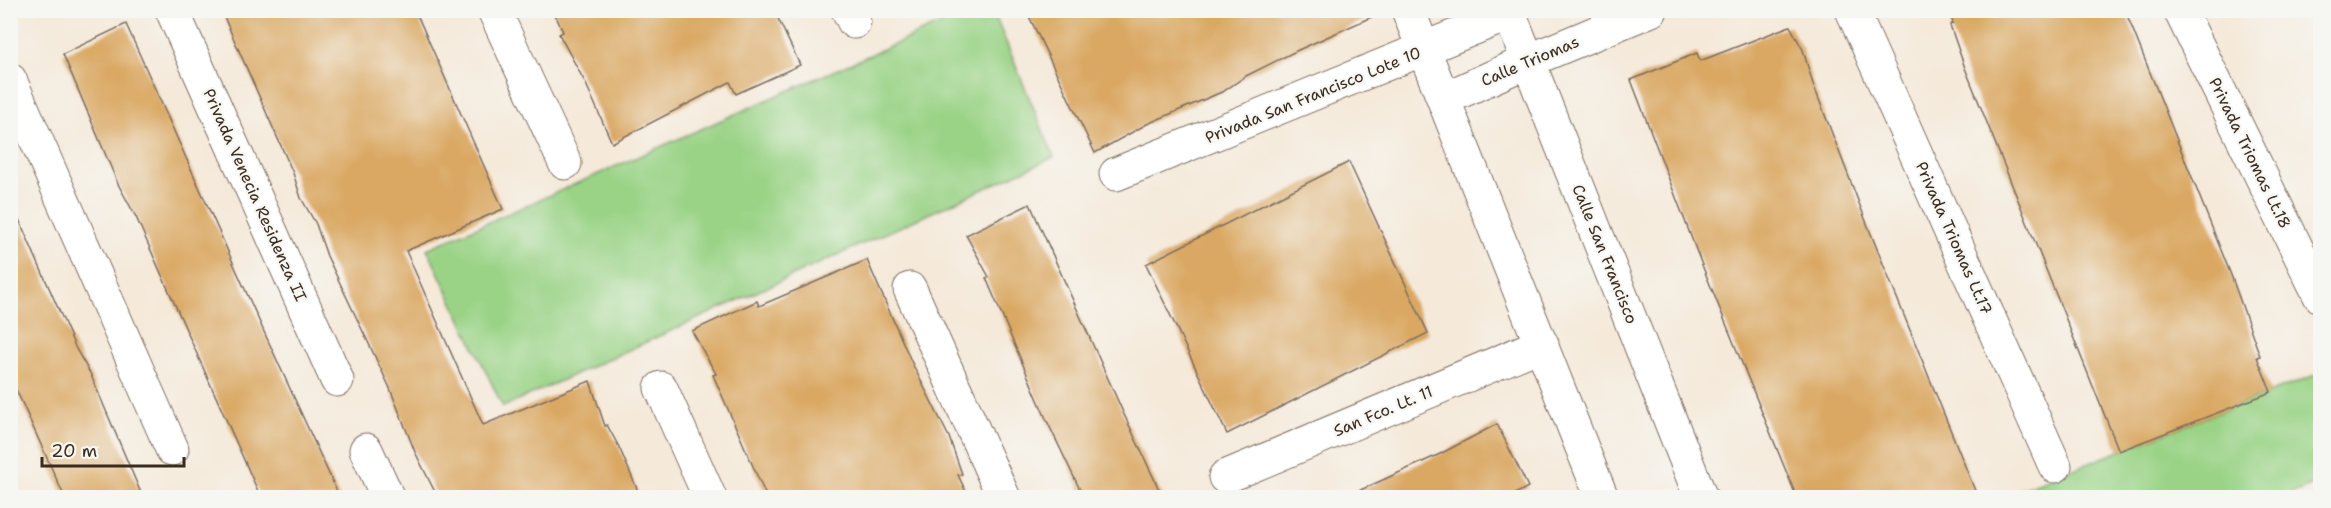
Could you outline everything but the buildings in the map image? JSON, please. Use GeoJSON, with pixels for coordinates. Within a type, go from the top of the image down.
{"type":"FeatureCollection","features":[{"type":"Feature","properties":{"kind":"street","name":"Privada Venecia Residenza II"},"geometry":{"type":"LineString","coordinates":[[172,10],[337,380]]}},
{"type":"Feature","properties":{"kind":"street"},"geometry":{"type":"LineString","coordinates":[[494,10],[565,163]]}},
{"type":"Feature","properties":{"kind":"street"},"geometry":{"type":"LineString","coordinates":[[1408,10],[1602,498]]}},
{"type":"Feature","properties":{"kind":"street","name":"Calle Triomas"},"geometry":{"type":"LineString","coordinates":[[1444,99],[1651,10]]}},
{"type":"Feature","properties":{"kind":"street","name":"Privada Triomas Lt.17"},"geometry":{"type":"LineString","coordinates":[[1852,10],[2055,466]]}},
{"type":"Feature","properties":{"kind":"street","name":"Privada Triomas Lt.18"},"geometry":{"type":"LineString","coordinates":[[2180,10],[2320,296]]}},
{"type":"Feature","properties":{"kind":"street","name":"Privada San Francisco Lote 10"},"geometry":{"type":"LineString","coordinates":[[1116,174],[1424,50],[1508,12]]}},
{"type":"Feature","properties":{"kind":"street","name":"Calle San Francisco"},"geometry":{"type":"LineString","coordinates":[[1508,12],[1701,498]]}},
{"type":"Feature","properties":{"kind":"street"},"geometry":{"type":"LineString","coordinates":[[10,80],[171,449]]}},
{"type":"Feature","properties":{"kind":"street"},"geometry":{"type":"LineString","coordinates":[[910,289],[1004,498]]}},
{"type":"Feature","properties":{"kind":"street","name":"San Fco. Lt. 11"},"geometry":{"type":"LineString","coordinates":[[1225,477],[1542,344]]}},
{"type":"Feature","properties":{"kind":"street"},"geometry":{"type":"LineString","coordinates":[[661,388],[710,498]]}},
{"type":"Feature","properties":{"kind":"street"},"geometry":{"type":"LineString","coordinates":[[366,450],[388,498]]}},
{"type":"Feature","properties":{"kind":"green space"},"geometry":{"type":"Polygon","coordinates":[[[970,11],[993,11],[1054,157],[503,407],[427,249],[970,11]]]}},
{"type":"Feature","properties":{"kind":"green space"},"geometry":{"type":"Polygon","coordinates":[[[2320,373],[2320,482],[2283,497],[1999,498],[2320,373]]]}}]}
